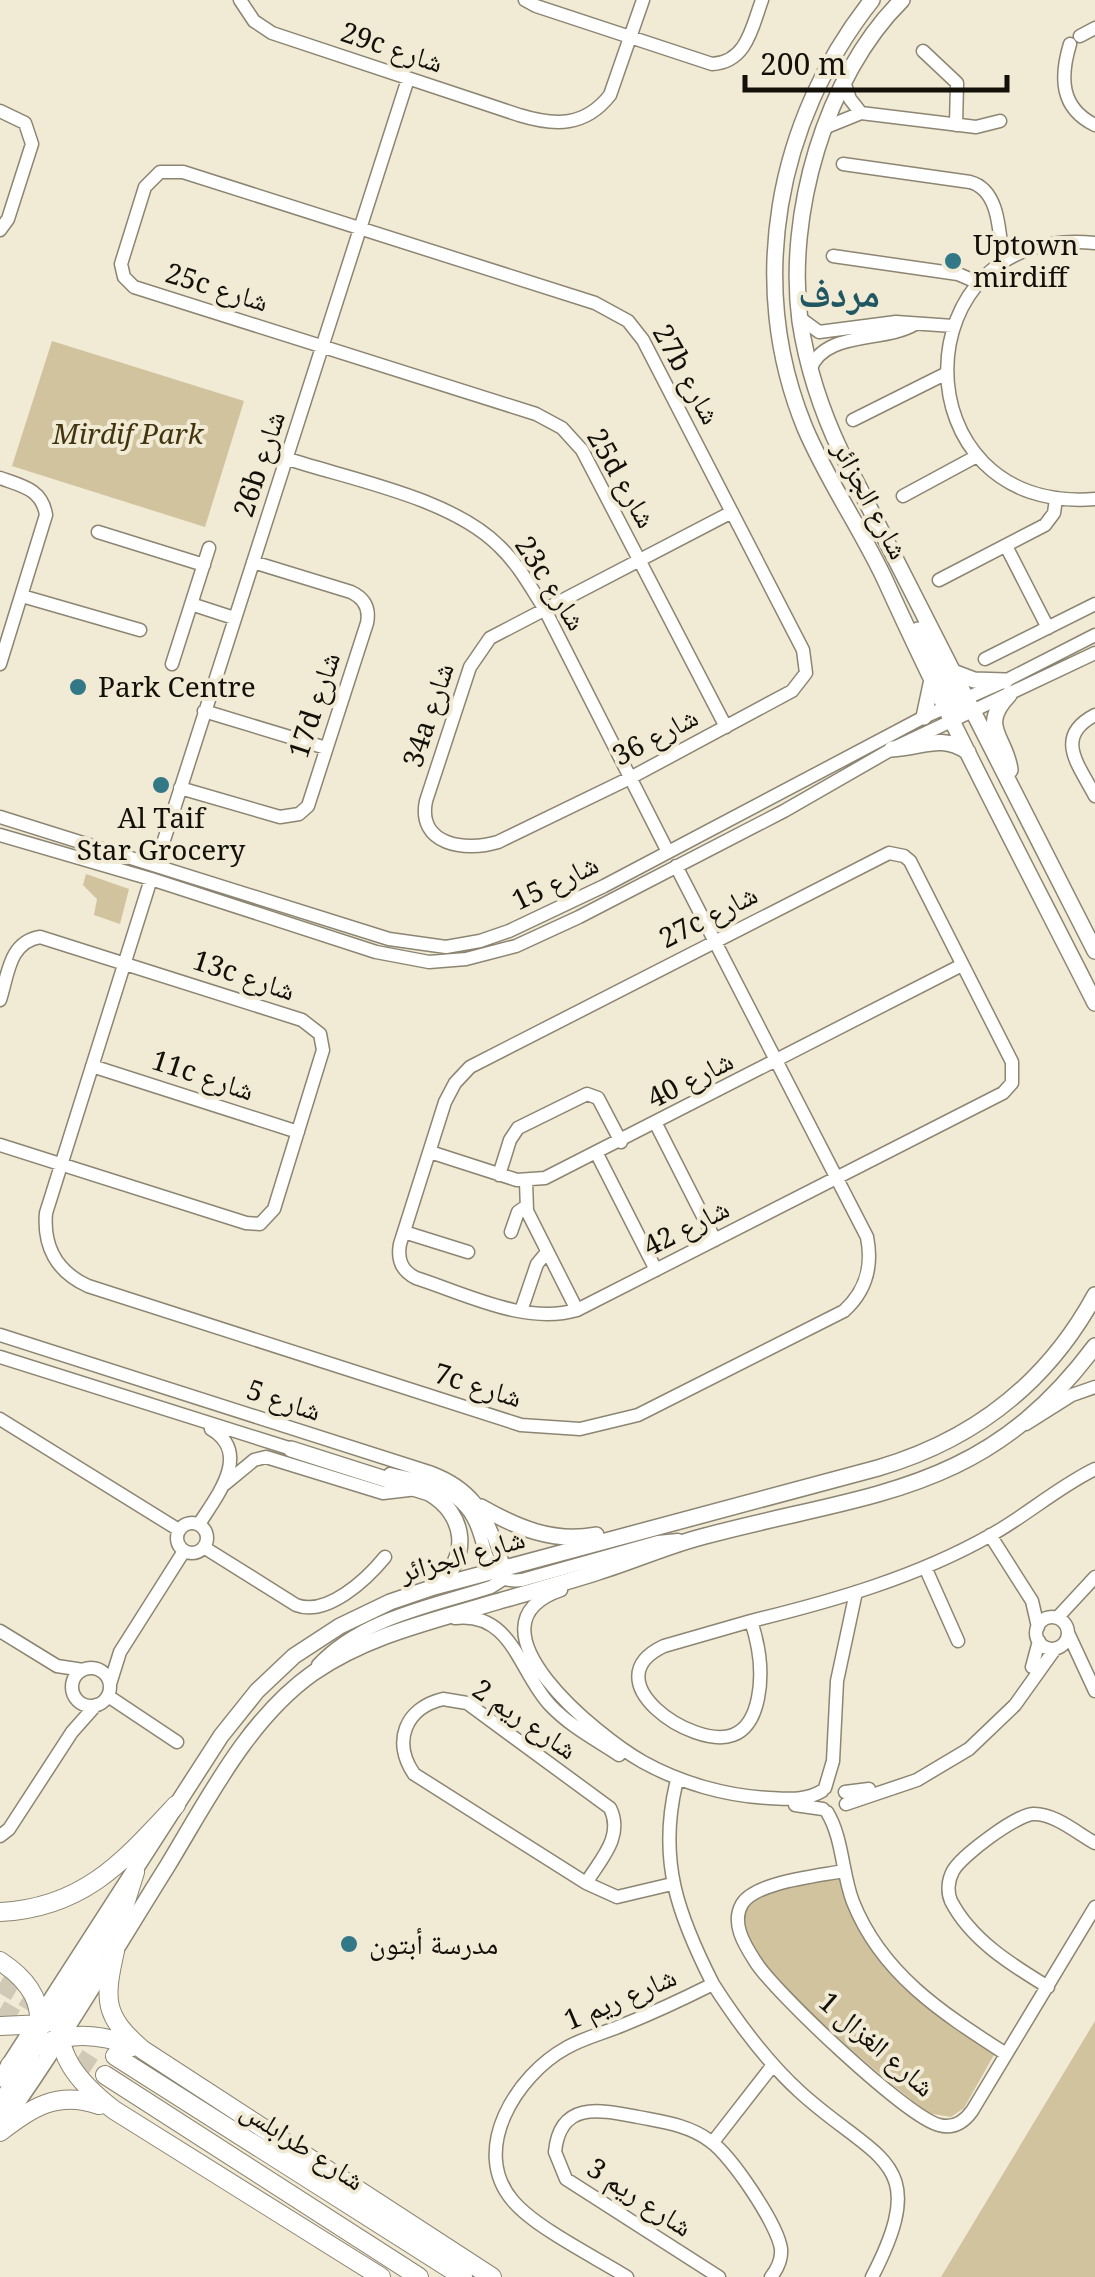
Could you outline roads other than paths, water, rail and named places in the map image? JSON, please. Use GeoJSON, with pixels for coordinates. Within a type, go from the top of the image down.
{"type":"FeatureCollection","features":[{"type":"Feature","properties":{"kind":"highway"},"geometry":{"type":"LineString","coordinates":[[0,1912],[48,1905],[90,1886],[124,1860],[176,1805]]}},
{"type":"Feature","properties":{"kind":"highway"},"geometry":{"type":"LineString","coordinates":[[0,2105],[125,1904],[134,1872]]}},
{"type":"Feature","properties":{"kind":"highway"},"geometry":{"type":"LineString","coordinates":[[115,1951],[107,1990],[109,2009],[120,2028],[142,2050],[492,2277]]}},
{"type":"Feature","properties":{"kind":"highway"},"geometry":{"type":"LineString","coordinates":[[0,1961],[28,1985],[78,2078],[114,2110],[381,2277]]}},
{"type":"Feature","properties":{"kind":"highway"},"geometry":{"type":"LineString","coordinates":[[47,2025],[78,2007]]}},
{"type":"Feature","properties":{"kind":"highway"},"geometry":{"type":"LineString","coordinates":[[0,2026],[47,2025],[142,2050]]}},
{"type":"Feature","properties":{"kind":"highway"},"geometry":{"type":"LineString","coordinates":[[5,2072],[36,2046]]}},
{"type":"Feature","properties":{"kind":"highway","name":"شارع طرابلس"},"geometry":{"type":"LineString","coordinates":[[114,2056],[462,2277]]}},
{"type":"Feature","properties":{"kind":"highway","name":"شارع طرابلس"},"geometry":{"type":"LineString","coordinates":[[105,2074],[419,2277]]}},
{"type":"Feature","properties":{"kind":"highway"},"geometry":{"type":"LineString","coordinates":[[0,2129],[56,2099],[82,2099],[114,2110]]}},
{"type":"Feature","properties":{"kind":"main road","name":"شارع الجزائر"},"geometry":{"type":"LineString","coordinates":[[872,0],[805,95],[779,204],[773,268],[786,371],[806,429],[875,559],[930,680],[959,709],[1010,784],[1095,951]]}},
{"type":"Feature","properties":{"kind":"main road"},"geometry":{"type":"LineString","coordinates":[[884,20],[891,0]]}},
{"type":"Feature","properties":{"kind":"main road","name":"شارع الجزائر"},"geometry":{"type":"LineString","coordinates":[[902,0],[884,20],[844,82],[810,175],[799,241],[800,318],[810,370],[841,452],[953,672],[968,752],[1040,909],[1095,1003]]}},
{"type":"Feature","properties":{"kind":"main road"},"geometry":{"type":"LineString","coordinates":[[875,559],[891,578],[959,709]]}},
{"type":"Feature","properties":{"kind":"main road"},"geometry":{"type":"LineString","coordinates":[[953,672],[1007,688],[993,724],[1009,762],[1010,784]]}},
{"type":"Feature","properties":{"kind":"main road"},"geometry":{"type":"LineString","coordinates":[[924,716],[930,680]]}},
{"type":"Feature","properties":{"kind":"main road"},"geometry":{"type":"LineString","coordinates":[[892,749],[938,740],[968,752]]}},
{"type":"Feature","properties":{"kind":"main road","name":"شارع الجزائر"},"geometry":{"type":"LineString","coordinates":[[134,1872],[238,1713],[294,1656],[362,1614],[434,1586],[499,1573],[895,1463],[959,1436],[1002,1407],[1042,1372],[1076,1328],[1095,1295]]}},
{"type":"Feature","properties":{"kind":"main road","name":"شارع الجزائر"},"geometry":{"type":"LineString","coordinates":[[78,2007],[242,1749],[269,1714],[312,1674],[374,1640],[433,1620],[597,1572],[686,1541],[914,1484],[964,1463],[1019,1427],[1061,1388],[1095,1346]]}},
{"type":"Feature","properties":{"kind":"main road"},"geometry":{"type":"LineString","coordinates":[[292,1449],[439,1499],[459,1527],[458,1559],[448,1575],[434,1586]]}},
{"type":"Feature","properties":{"kind":"main road"},"geometry":{"type":"LineString","coordinates":[[481,1506],[524,1529],[563,1538],[654,1527]]}},
{"type":"Feature","properties":{"kind":"main road"},"geometry":{"type":"LineString","coordinates":[[5,2072],[47,2025]]}},
{"type":"Feature","properties":{"kind":"main road"},"geometry":{"type":"LineString","coordinates":[[0,2129],[47,2025]]}},
{"type":"Feature","properties":{"kind":"street","name":"29c شارع"},"geometry":{"type":"LineString","coordinates":[[240,0],[254,22],[272,33],[542,122],[580,120],[602,105],[616,83],[631,38]]}},
{"type":"Feature","properties":{"kind":"street"},"geometry":{"type":"LineString","coordinates":[[526,0],[705,63],[726,62],[743,49],[762,0]]}},
{"type":"Feature","properties":{"kind":"street"},"geometry":{"type":"LineString","coordinates":[[631,38],[643,0]]}},
{"type":"Feature","properties":{"kind":"street"},"geometry":{"type":"LineString","coordinates":[[1095,28],[1075,40],[1062,73],[1066,95],[1075,112],[1095,124]]}},
{"type":"Feature","properties":{"kind":"street"},"geometry":{"type":"LineString","coordinates":[[923,50],[957,84],[956,125]]}},
{"type":"Feature","properties":{"kind":"street","name":"26b شارع"},"geometry":{"type":"LineString","coordinates":[[88,1286],[56,1263],[46,1239],[46,1213],[408,78]]}},
{"type":"Feature","properties":{"kind":"street"},"geometry":{"type":"LineString","coordinates":[[844,82],[861,113]]}},
{"type":"Feature","properties":{"kind":"street"},"geometry":{"type":"LineString","coordinates":[[0,112],[25,123],[32,144],[8,219],[0,230]]}},
{"type":"Feature","properties":{"kind":"street"},"geometry":{"type":"LineString","coordinates":[[824,128],[861,113],[982,127],[1000,121]]}},
{"type":"Feature","properties":{"kind":"street"},"geometry":{"type":"LineString","coordinates":[[844,164],[984,187],[992,199],[1004,262]]}},
{"type":"Feature","properties":{"kind":"street","name":"25c شارع"},"geometry":{"type":"LineString","coordinates":[[323,346],[140,290],[128,282],[121,264],[145,187],[160,172],[175,170],[361,228]]}},
{"type":"Feature","properties":{"kind":"street","name":"27b شارع"},"geometry":{"type":"LineString","coordinates":[[361,228],[596,303],[618,314],[643,340],[803,650]]}},
{"type":"Feature","properties":{"kind":"street"},"geometry":{"type":"LineString","coordinates":[[1095,242],[1056,242],[1020,253],[980,283],[953,326],[945,374],[954,417],[978,456],[1005,480],[1056,499],[1095,499]]}},
{"type":"Feature","properties":{"kind":"street"},"geometry":{"type":"LineString","coordinates":[[833,256],[958,274],[980,283]]}},
{"type":"Feature","properties":{"kind":"street"},"geometry":{"type":"LineString","coordinates":[[800,318],[820,332],[896,322],[953,326]]}},
{"type":"Feature","properties":{"kind":"street"},"geometry":{"type":"LineString","coordinates":[[810,370],[816,356],[828,347],[892,335],[915,324]]}},
{"type":"Feature","properties":{"kind":"street","name":"25d شارع"},"geometry":{"type":"LineString","coordinates":[[323,346],[536,414],[562,428],[582,450],[726,727]]}},
{"type":"Feature","properties":{"kind":"street"},"geometry":{"type":"LineString","coordinates":[[852,420],[945,374]]}},
{"type":"Feature","properties":{"kind":"street"},"geometry":{"type":"LineString","coordinates":[[903,496],[978,456]]}},
{"type":"Feature","properties":{"kind":"street","name":"23c شارع"},"geometry":{"type":"LineString","coordinates":[[288,459],[460,516],[510,558],[544,608],[668,852]]}},
{"type":"Feature","properties":{"kind":"street"},"geometry":{"type":"LineString","coordinates":[[0,478],[33,490],[45,508],[0,664]]}},
{"type":"Feature","properties":{"kind":"street"},"geometry":{"type":"LineString","coordinates":[[939,580],[1045,524],[1054,513],[1056,499]]}},
{"type":"Feature","properties":{"kind":"street","name":"34a شارع"},"geometry":{"type":"LineString","coordinates":[[498,842],[462,846],[440,840],[424,818],[426,801],[478,651],[497,633],[732,512]]}},
{"type":"Feature","properties":{"kind":"street"},"geometry":{"type":"LineString","coordinates":[[98,532],[204,565]]}},
{"type":"Feature","properties":{"kind":"street"},"geometry":{"type":"LineString","coordinates":[[1006,546],[1048,628]]}},
{"type":"Feature","properties":{"kind":"street"},"geometry":{"type":"LineString","coordinates":[[172,664],[210,548]]}},
{"type":"Feature","properties":{"kind":"street","name":"17d شارع"},"geometry":{"type":"LineString","coordinates":[[180,788],[280,817],[293,817],[308,806],[367,623],[366,604],[351,592],[254,562]]}},
{"type":"Feature","properties":{"kind":"street"},"geometry":{"type":"LineString","coordinates":[[22,596],[140,630]]}},
{"type":"Feature","properties":{"kind":"street"},"geometry":{"type":"LineString","coordinates":[[191,604],[234,618]]}},
{"type":"Feature","properties":{"kind":"street"},"geometry":{"type":"LineString","coordinates":[[985,660],[1095,604]]}},
{"type":"Feature","properties":{"kind":"street","name":"شارع 15"},"geometry":{"type":"LineString","coordinates":[[1007,688],[1095,635]]}},
{"type":"Feature","properties":{"kind":"street","name":"شارع 36"},"geometry":{"type":"LineString","coordinates":[[498,842],[630,778],[798,686],[807,665],[803,650]]}},
{"type":"Feature","properties":{"kind":"street","name":"شارع 15"},"geometry":{"type":"LineString","coordinates":[[0,817],[264,916],[376,952],[429,962],[466,959],[502,950],[579,917],[784,811],[959,709],[1095,653]]}},
{"type":"Feature","properties":{"kind":"street","name":"شارع 15"},"geometry":{"type":"LineString","coordinates":[[0,836],[154,872],[400,942],[455,946],[510,931],[604,886],[924,716],[959,709]]}},
{"type":"Feature","properties":{"kind":"street"},"geometry":{"type":"LineString","coordinates":[[204,711],[326,748]]}},
{"type":"Feature","properties":{"kind":"street"},"geometry":{"type":"LineString","coordinates":[[1095,715],[1078,726],[1071,740],[1072,751],[1095,796]]}},
{"type":"Feature","properties":{"kind":"street"},"geometry":{"type":"LineString","coordinates":[[0,825],[21,831],[34,828]]}},
{"type":"Feature","properties":{"kind":"street","name":"27c شارع"},"geometry":{"type":"LineString","coordinates":[[402,1238],[450,1092],[470,1067],[881,855],[897,853],[915,868],[1012,1062],[1014,1076],[1002,1094]]}},
{"type":"Feature","properties":{"kind":"street"},"geometry":{"type":"LineString","coordinates":[[676,866],[837,1178]]}},
{"type":"Feature","properties":{"kind":"street"},"geometry":{"type":"LineString","coordinates":[[579,917],[573,912],[575,908],[604,886]]}},
{"type":"Feature","properties":{"kind":"street"},"geometry":{"type":"LineString","coordinates":[[264,916],[308,926],[312,915]]}},
{"type":"Feature","properties":{"kind":"street"},"geometry":{"type":"LineString","coordinates":[[0,1000],[16,950],[32,938],[46,938],[125,963]]}},
{"type":"Feature","properties":{"kind":"street","name":"13c شارع"},"geometry":{"type":"LineString","coordinates":[[125,963],[310,1023],[323,1042],[322,1058],[298,1132]]}},
{"type":"Feature","properties":{"kind":"street","name":"شارع 40"},"geometry":{"type":"LineString","coordinates":[[526,1181],[544,1178],[597,1154],[962,966]]}},
{"type":"Feature","properties":{"kind":"street","name":"11c شارع"},"geometry":{"type":"LineString","coordinates":[[92,1066],[298,1132]]}},
{"type":"Feature","properties":{"kind":"street"},"geometry":{"type":"LineString","coordinates":[[499,1175],[518,1128],[587,1094],[596,1095],[621,1142]]}},
{"type":"Feature","properties":{"kind":"street","name":"شارع 42"},"geometry":{"type":"LineString","coordinates":[[402,1238],[399,1261],[409,1274],[521,1311],[554,1315],[577,1310],[1002,1094]]}},
{"type":"Feature","properties":{"kind":"street"},"geometry":{"type":"LineString","coordinates":[[656,1124],[715,1240]]}},
{"type":"Feature","properties":{"kind":"street"},"geometry":{"type":"LineString","coordinates":[[0,1145],[246,1223],[260,1224],[270,1216],[298,1132]]}},
{"type":"Feature","properties":{"kind":"street"},"geometry":{"type":"LineString","coordinates":[[430,1152],[526,1181],[526,1207],[577,1310]]}},
{"type":"Feature","properties":{"kind":"street"},"geometry":{"type":"LineString","coordinates":[[597,1154],[656,1270]]}},
{"type":"Feature","properties":{"kind":"street","name":"7c شارع"},"geometry":{"type":"LineString","coordinates":[[88,1286],[521,1424],[550,1429],[595,1427],[638,1415],[844,1311],[866,1281],[870,1256],[866,1237],[837,1178]]}},
{"type":"Feature","properties":{"kind":"street"},"geometry":{"type":"LineString","coordinates":[[512,1232],[518,1212],[526,1207]]}},
{"type":"Feature","properties":{"kind":"street"},"geometry":{"type":"LineString","coordinates":[[402,1238],[468,1252]]}},
{"type":"Feature","properties":{"kind":"street"},"geometry":{"type":"LineString","coordinates":[[521,1311],[537,1264],[547,1252]]}},
{"type":"Feature","properties":{"kind":"street","name":"شارع 5"},"geometry":{"type":"LineString","coordinates":[[0,1335],[432,1473],[456,1484],[481,1506]]}},
{"type":"Feature","properties":{"kind":"street","name":"شارع 5"},"geometry":{"type":"LineString","coordinates":[[0,1357],[292,1449],[451,1493],[474,1518],[499,1573]]}},
{"type":"Feature","properties":{"kind":"street"},"geometry":{"type":"LineString","coordinates":[[1019,1427],[1072,1394],[1095,1387]]}},
{"type":"Feature","properties":{"kind":"street"},"geometry":{"type":"LineString","coordinates":[[194,1418],[228,1442],[232,1459],[225,1484]]}},
{"type":"Feature","properties":{"kind":"street"},"geometry":{"type":"LineString","coordinates":[[0,1419],[179,1530]]}},
{"type":"Feature","properties":{"kind":"street"},"geometry":{"type":"LineString","coordinates":[[199,1524],[225,1484],[250,1463],[266,1457],[384,1493],[416,1490]]}},
{"type":"Feature","properties":{"kind":"street"},"geometry":{"type":"LineString","coordinates":[[751,1620],[759,1688],[752,1718],[744,1730],[731,1736],[710,1735],[666,1716],[647,1702],[639,1680],[642,1666],[664,1646],[751,1620],[856,1592],[925,1567],[990,1535],[1095,1469]]}},
{"type":"Feature","properties":{"kind":"street"},"geometry":{"type":"LineString","coordinates":[[312,1674],[334,1650],[353,1637],[388,1620],[490,1587],[499,1573],[481,1506]]}},
{"type":"Feature","properties":{"kind":"street"},"geometry":{"type":"LineString","coordinates":[[188,1523],[199,1524],[207,1532],[205,1548],[195,1554],[184,1551],[177,1542],[179,1530],[188,1523]]}},
{"type":"Feature","properties":{"kind":"street"},"geometry":{"type":"LineString","coordinates":[[990,1535],[1032,1601],[1068,1632],[1095,1691]]}},
{"type":"Feature","properties":{"kind":"street"},"geometry":{"type":"LineString","coordinates":[[499,1573],[522,1580],[658,1542],[686,1541]]}},
{"type":"Feature","properties":{"kind":"street"},"geometry":{"type":"LineString","coordinates":[[205,1548],[309,1609],[322,1606],[361,1582],[386,1556]]}},
{"type":"Feature","properties":{"kind":"street"},"geometry":{"type":"LineString","coordinates":[[0,1836],[9,1829],[72,1732],[109,1690],[120,1652],[184,1551]]}},
{"type":"Feature","properties":{"kind":"street"},"geometry":{"type":"LineString","coordinates":[[925,1567],[958,1641]]}},
{"type":"Feature","properties":{"kind":"street"},"geometry":{"type":"LineString","coordinates":[[597,1572],[586,1581],[540,1600],[531,1610],[524,1629],[526,1644],[542,1674],[590,1731],[642,1761],[697,1784],[762,1798],[800,1799],[834,1786],[837,1803]]}},
{"type":"Feature","properties":{"kind":"street"},"geometry":{"type":"LineString","coordinates":[[1038,1634],[1044,1620],[1055,1618],[1095,1577]]}},
{"type":"Feature","properties":{"kind":"street"},"geometry":{"type":"LineString","coordinates":[[433,1620],[472,1618],[495,1626],[507,1636],[543,1697],[676,1784],[736,1801],[837,1803],[917,1780],[969,1749],[1015,1705],[1068,1632],[1074,1612],[1095,1587]]}},
{"type":"Feature","properties":{"kind":"street"},"geometry":{"type":"LineString","coordinates":[[856,1592],[835,1694],[836,1830],[843,1871],[860,1917],[895,1970],[934,2008],[1006,2054]]}},
{"type":"Feature","properties":{"kind":"street"},"geometry":{"type":"LineString","coordinates":[[833,1762],[819,1798],[837,1803],[902,1779],[963,1746],[1017,1691],[1035,1662],[1038,1634],[1032,1601]]}},
{"type":"Feature","properties":{"kind":"street"},"geometry":{"type":"LineString","coordinates":[[0,1632],[57,1666],[98,1669],[120,1652]]}},
{"type":"Feature","properties":{"kind":"street"},"geometry":{"type":"LineString","coordinates":[[1038,1634],[1046,1647],[1076,1656]]}},
{"type":"Feature","properties":{"kind":"street"},"geometry":{"type":"LineString","coordinates":[[57,1666],[73,1693],[84,1704],[96,1705]]}},
{"type":"Feature","properties":{"kind":"street"},"geometry":{"type":"LineString","coordinates":[[98,1669],[109,1690],[178,1742]]}},
{"type":"Feature","properties":{"kind":"street"},"geometry":{"type":"LineString","coordinates":[[72,1732],[74,1678],[82,1670]]}},
{"type":"Feature","properties":{"kind":"street","name":"شارع ريم 2"},"geometry":{"type":"LineString","coordinates":[[586,1883],[614,1837],[610,1808],[467,1703],[443,1699],[420,1708],[411,1717],[402,1740],[406,1764],[414,1774],[586,1883],[617,1897],[672,1884]]}},
{"type":"Feature","properties":{"kind":"street","name":"شارع ريم 1"},"geometry":{"type":"LineString","coordinates":[[676,1784],[669,1824],[672,1884],[685,1925],[713,1984],[773,2066],[820,2109],[879,2154],[890,2169],[898,2195],[898,2214],[890,2242],[872,2277]]}},
{"type":"Feature","properties":{"kind":"street"},"geometry":{"type":"LineString","coordinates":[[1048,1987],[1006,1961],[978,1935],[951,1901],[950,1878],[958,1864],[1014,1820],[1027,1815],[1049,1816],[1095,1843]]}},
{"type":"Feature","properties":{"kind":"street","name":"شارع الغزال 1"},"geometry":{"type":"LineString","coordinates":[[843,1871],[760,1889],[744,1900],[739,1929],[772,1984],[842,2050],[935,2124],[952,2126],[967,2118],[1095,1907]]}},
{"type":"Feature","properties":{"kind":"street","name":"شارع ريم 1"},"geometry":{"type":"LineString","coordinates":[[627,2277],[511,2200],[496,2170],[498,2130],[534,2074],[561,2050],[713,1984]]}},
{"type":"Feature","properties":{"kind":"street"},"geometry":{"type":"LineString","coordinates":[[713,2142],[773,2066]]}},
{"type":"Feature","properties":{"kind":"street","name":"شارع ريم 3"},"geometry":{"type":"LineString","coordinates":[[719,2277],[574,2186],[560,2170],[555,2152],[564,2124],[590,2110],[670,2123],[713,2142],[740,2172],[780,2243],[780,2264],[772,2277]]}},
{"type":"Feature","properties":{"kind":"tunnel"},"geometry":{"type":"LineString","coordinates":[[0,1983],[43,2009]]}},
{"type":"Feature","properties":{"kind":"tunnel"},"geometry":{"type":"LineString","coordinates":[[0,2009],[34,2029]]}},
{"type":"Feature","properties":{"kind":"tunnel"},"geometry":{"type":"LineString","coordinates":[[55,2043],[105,2075]]}},
{"type":"Feature","properties":{"kind":"place","name":"Uptown mirdiff"},"geometry":{"type":"Point","coordinates":[953,261]}},
{"type":"Feature","properties":{"kind":"place","name":"Park Centre"},"geometry":{"type":"Point","coordinates":[78,687]}},
{"type":"Feature","properties":{"kind":"place","name":"Al Taif Star Grocery"},"geometry":{"type":"Point","coordinates":[161,785]}},
{"type":"Feature","properties":{"kind":"place","name":"مدرسة أبتون"},"geometry":{"type":"Point","coordinates":[349,1944]}},
{"type":"Feature","properties":{"kind":"district","name":"مردف"},"geometry":{"type":"Point","coordinates":[839,294]}},
{"type":"Feature","properties":{"kind":"park label","name":"Mirdif Park"},"geometry":{"type":"Point","coordinates":[128,434]}}]}
